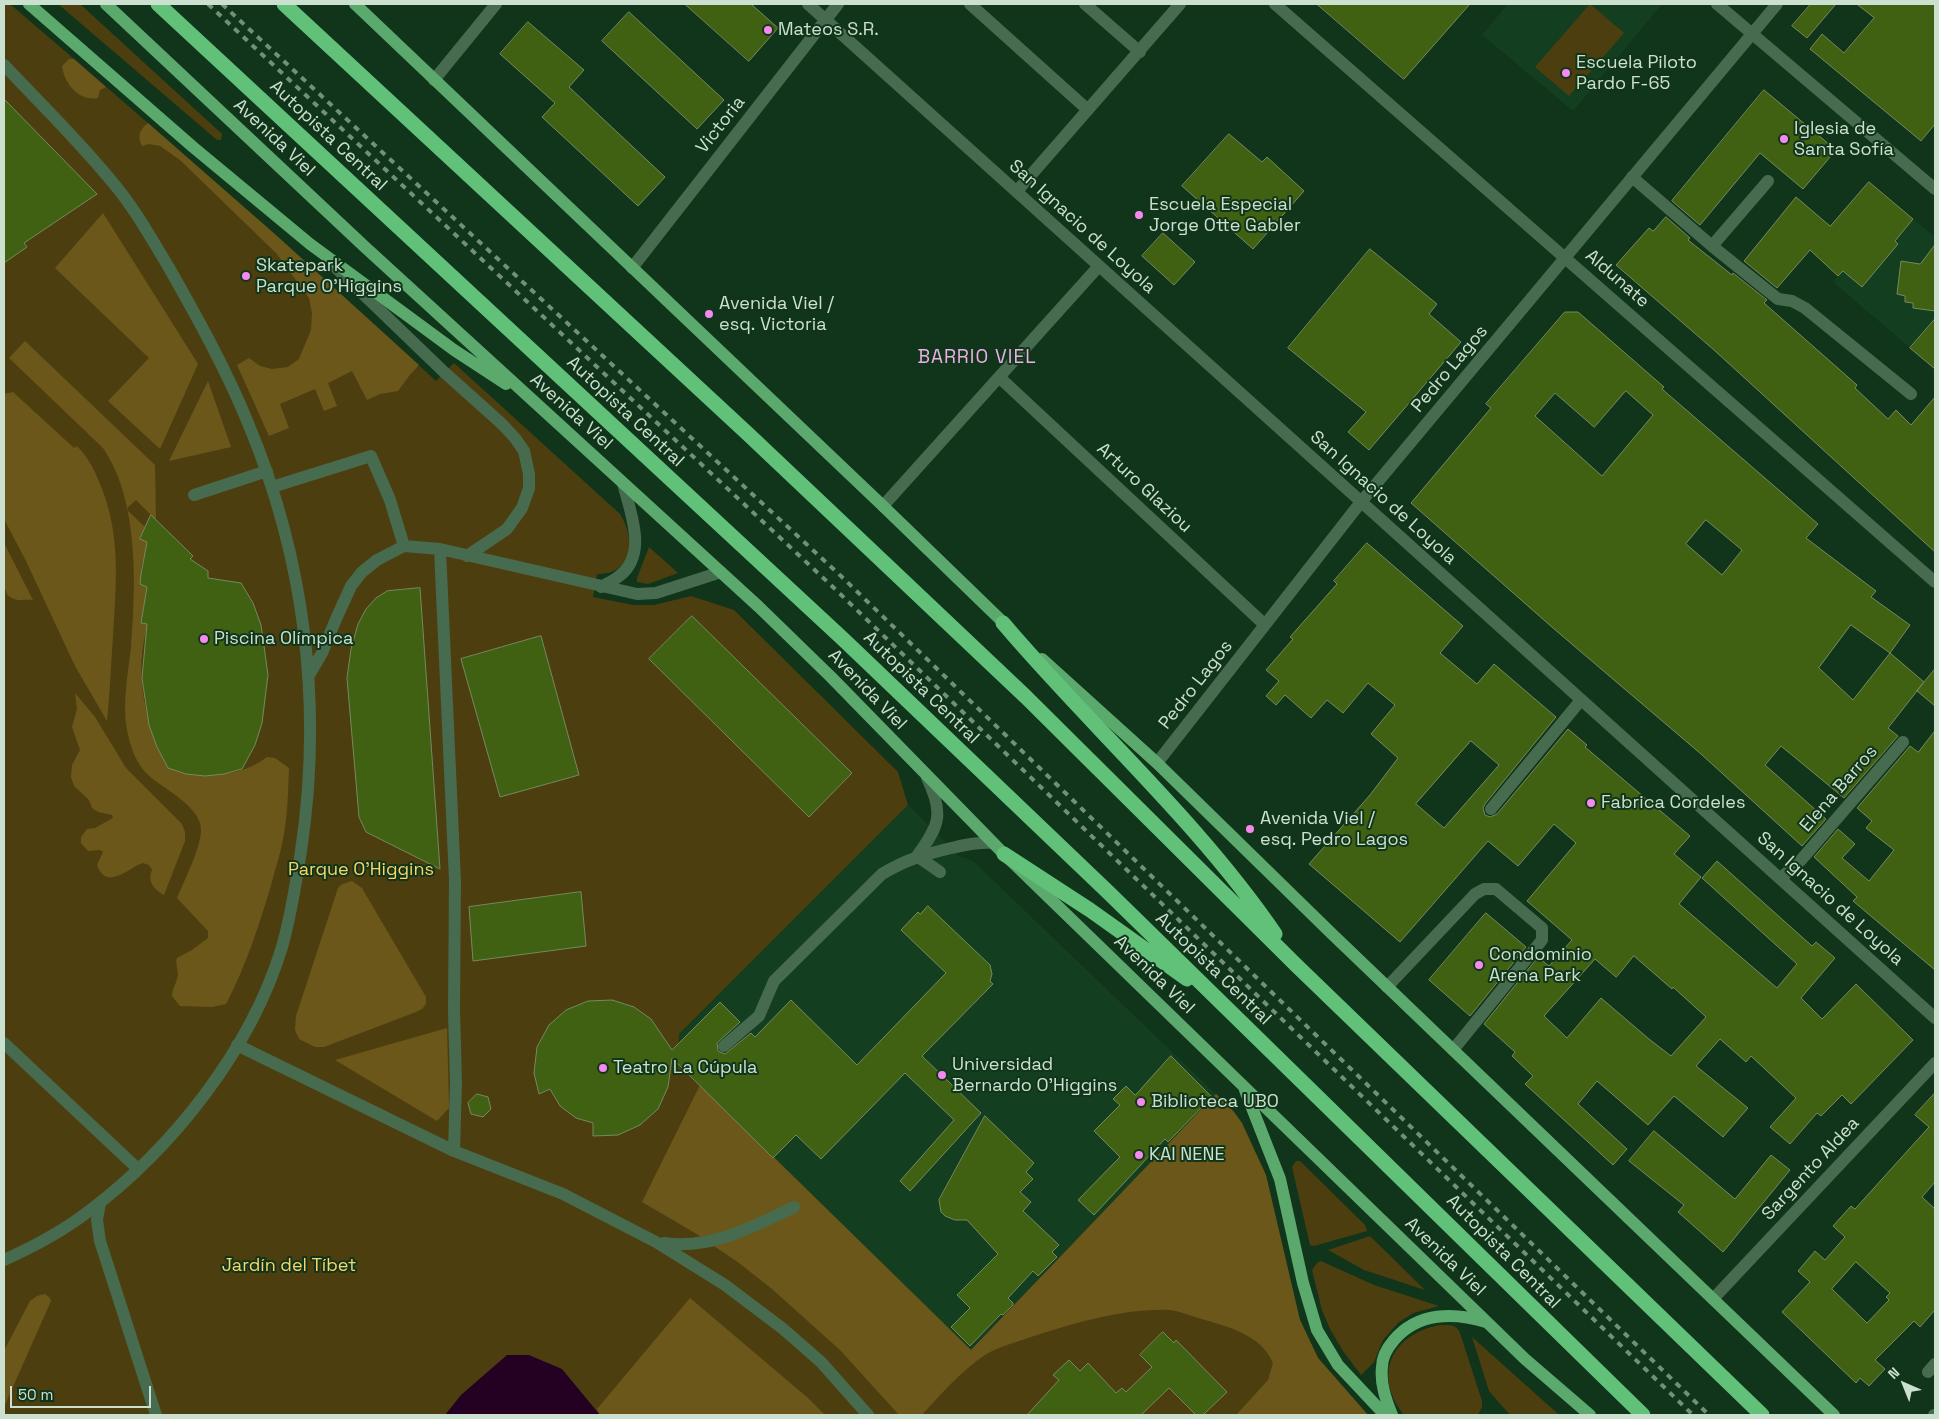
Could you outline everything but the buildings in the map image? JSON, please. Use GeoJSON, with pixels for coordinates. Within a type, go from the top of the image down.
{"type":"FeatureCollection","features":[{"type":"Feature","properties":{"kind":"highway","name":"Autopista Central"},"geometry":{"type":"LineString","coordinates":[[158,4],[843,640],[1218,1000],[1644,1415]]}},
{"type":"Feature","properties":{"kind":"highway"},"geometry":{"type":"LineString","coordinates":[[284,4],[748,434],[1026,697],[1296,965],[1762,1415]]}},
{"type":"Feature","properties":{"kind":"highway"},"geometry":{"type":"LineString","coordinates":[[1003,623],[1050,677],[1167,800],[1205,844],[1265,919],[1296,965]]}},
{"type":"Feature","properties":{"kind":"highway"},"geometry":{"type":"LineString","coordinates":[[1004,854],[1090,910],[1218,1000]]}},
{"type":"Feature","properties":{"kind":"main road"},"geometry":{"type":"LineString","coordinates":[[29,4],[193,147],[310,244],[454,350],[534,401]]}},
{"type":"Feature","properties":{"kind":"main road","name":"Avenida Viel"},"geometry":{"type":"LineString","coordinates":[[106,4],[366,248],[721,572],[811,658],[1004,854],[1487,1323],[1552,1384],[1590,1415]]}},
{"type":"Feature","properties":{"kind":"main road"},"geometry":{"type":"LineString","coordinates":[[355,4],[883,506],[1003,623],[1158,763],[1387,987],[1834,1415]]}},
{"type":"Feature","properties":{"kind":"main road"},"geometry":{"type":"LineString","coordinates":[[1243,1086],[1280,1179],[1303,1284],[1317,1330],[1338,1365],[1385,1415]]}},
{"type":"Feature","properties":{"kind":"main road"},"geometry":{"type":"LineString","coordinates":[[1392,1415],[1384,1392],[1382,1365],[1387,1351],[1401,1333],[1420,1321],[1442,1316],[1465,1317],[1487,1323]]}},
{"type":"Feature","properties":{"kind":"street"},"geometry":{"type":"LineString","coordinates":[[434,80],[496,4]]}},
{"type":"Feature","properties":{"kind":"street","name":"San Ignacio de Loyola"},"geometry":{"type":"LineString","coordinates":[[808,4],[1935,1018]]}},
{"type":"Feature","properties":{"kind":"street","name":"Victoria"},"geometry":{"type":"LineString","coordinates":[[632,268],[838,4]]}},
{"type":"Feature","properties":{"kind":"street"},"geometry":{"type":"LineString","coordinates":[[970,4],[1088,110]]}},
{"type":"Feature","properties":{"kind":"street"},"geometry":{"type":"LineString","coordinates":[[1085,4],[1140,52]]}},
{"type":"Feature","properties":{"kind":"street"},"geometry":{"type":"LineString","coordinates":[[1017,191],[1180,4]]}},
{"type":"Feature","properties":{"kind":"street","name":"Aldunate"},"geometry":{"type":"LineString","coordinates":[[1275,4],[1935,582]]}},
{"type":"Feature","properties":{"kind":"street"},"geometry":{"type":"LineString","coordinates":[[1717,4],[1935,189]]}},
{"type":"Feature","properties":{"kind":"street","name":"Pedro Lagos"},"geometry":{"type":"LineString","coordinates":[[1158,763],[1361,502],[1777,4]]}},
{"type":"Feature","properties":{"kind":"street"},"geometry":{"type":"LineString","coordinates":[[4,65],[117,187],[180,287],[215,351],[248,423],[267,471],[286,530],[295,570],[307,650],[311,744],[306,821],[296,884],[281,949],[257,1009],[226,1064],[177,1127],[138,1169],[100,1203],[50,1237],[4,1260]]}},
{"type":"Feature","properties":{"kind":"street"},"geometry":{"type":"LineString","coordinates":[[1632,177],[1712,246],[1778,299],[1792,301],[1805,308],[1911,394]]}},
{"type":"Feature","properties":{"kind":"street"},"geometry":{"type":"LineString","coordinates":[[1712,246],[1768,181]]}},
{"type":"Feature","properties":{"kind":"street"},"geometry":{"type":"LineString","coordinates":[[310,244],[444,372],[502,424],[524,451],[528,464],[529,481],[522,508],[507,529],[467,556]]}},
{"type":"Feature","properties":{"kind":"street"},"geometry":{"type":"LineString","coordinates":[[883,506],[1099,266]]}},
{"type":"Feature","properties":{"kind":"street","name":"Arturo Glaziou"},"geometry":{"type":"LineString","coordinates":[[999,377],[1265,625]]}},
{"type":"Feature","properties":{"kind":"street"},"geometry":{"type":"LineString","coordinates":[[272,487],[371,456],[390,500],[404,546]]}},
{"type":"Feature","properties":{"kind":"street"},"geometry":{"type":"LineString","coordinates":[[194,494],[267,471]]}},
{"type":"Feature","properties":{"kind":"street"},"geometry":{"type":"LineString","coordinates":[[601,587],[619,577],[629,564],[636,547],[623,483]]}},
{"type":"Feature","properties":{"kind":"street"},"geometry":{"type":"LineString","coordinates":[[308,677],[322,652],[351,586],[362,572],[377,560],[404,546],[440,549],[636,594],[656,593],[721,572]]}},
{"type":"Feature","properties":{"kind":"street"},"geometry":{"type":"LineString","coordinates":[[440,549],[454,882],[456,1083],[454,1151]]}},
{"type":"Feature","properties":{"kind":"street"},"geometry":{"type":"LineString","coordinates":[[1491,809],[1581,700]]}},
{"type":"Feature","properties":{"kind":"street","name":"Elena Barros"},"geometry":{"type":"LineString","coordinates":[[1780,878],[1801,860],[1903,742]]}},
{"type":"Feature","properties":{"kind":"street"},"geometry":{"type":"LineString","coordinates":[[917,856],[934,832],[938,821],[937,804],[928,778]]}},
{"type":"Feature","properties":{"kind":"street"},"geometry":{"type":"LineString","coordinates":[[724,1046],[759,1016],[774,981],[882,874],[901,862],[917,856],[977,842],[993,843]]}},
{"type":"Feature","properties":{"kind":"street"},"geometry":{"type":"LineString","coordinates":[[917,856],[940,872]]}},
{"type":"Feature","properties":{"kind":"street"},"geometry":{"type":"LineString","coordinates":[[1387,987],[1476,894],[1484,889],[1496,889],[1542,928],[1542,940],[1453,1050]]}},
{"type":"Feature","properties":{"kind":"street"},"geometry":{"type":"LineString","coordinates":[[4,1043],[138,1169]]}},
{"type":"Feature","properties":{"kind":"street"},"geometry":{"type":"LineString","coordinates":[[237,1045],[454,1151],[563,1194],[656,1242],[724,1285],[782,1328],[821,1362],[868,1415]]}},
{"type":"Feature","properties":{"kind":"street","name":"Sargento Aldea"},"geometry":{"type":"LineString","coordinates":[[1713,1299],[1935,1063]]}},
{"type":"Feature","properties":{"kind":"street"},"geometry":{"type":"LineString","coordinates":[[100,1203],[97,1220],[100,1241],[156,1415]]}},
{"type":"Feature","properties":{"kind":"street"},"geometry":{"type":"LineString","coordinates":[[656,1242],[682,1246],[703,1244],[743,1231],[794,1207]]}},
{"type":"Feature","properties":{"kind":"shaded area","name":"Escuela Piloto Pardo F-65"},"geometry":{"type":"Polygon","coordinates":[[[1508,4],[1662,4],[1573,111],[1482,35],[1508,4]]]}},
{"type":"Feature","properties":{"kind":"shaded area"},"geometry":{"type":"Polygon","coordinates":[[[69,59],[74,59],[106,87],[100,90],[98,98],[85,97],[69,85],[62,66],[69,59]]]}},
{"type":"Feature","properties":{"kind":"shaded area"},"geometry":{"type":"Polygon","coordinates":[[[148,123],[276,235],[419,365],[398,391],[380,394],[367,400],[352,371],[328,383],[337,406],[324,411],[315,389],[280,404],[289,428],[269,436],[237,365],[249,358],[260,366],[272,369],[288,367],[299,359],[311,330],[312,313],[309,298],[276,253],[180,160],[160,146],[149,144],[142,146],[140,133],[148,123]]]}},
{"type":"Feature","properties":{"kind":"shaded area"},"geometry":{"type":"Polygon","coordinates":[[[1897,206],[1935,237],[1935,369],[1833,282],[1897,206]]]}},
{"type":"Feature","properties":{"kind":"shaded area"},"geometry":{"type":"Polygon","coordinates":[[[103,213],[198,364],[160,449],[108,401],[149,358],[55,268],[103,213]]]}},
{"type":"Feature","properties":{"kind":"shaded area"},"geometry":{"type":"Polygon","coordinates":[[[25,341],[155,465],[156,520],[136,500],[127,508],[115,469],[103,448],[9,358],[25,341]]]}},
{"type":"Feature","properties":{"kind":"shaded area"},"geometry":{"type":"Polygon","coordinates":[[[208,381],[231,447],[169,461],[208,381]]]}},
{"type":"Feature","properties":{"kind":"shaded area"},"geometry":{"type":"Polygon","coordinates":[[[13,392],[74,448],[77,446],[95,472],[108,507],[115,543],[116,580],[107,721],[75,666],[26,561],[4,519],[4,394],[13,392]]]}},
{"type":"Feature","properties":{"kind":"shaded area"},"geometry":{"type":"Polygon","coordinates":[[[127,510],[145,527],[140,539],[149,543],[142,563],[140,584],[147,587],[141,623],[148,624],[144,642],[142,679],[144,698],[153,734],[168,768],[193,774],[232,773],[256,764],[267,757],[275,758],[289,768],[283,839],[263,913],[246,960],[226,1004],[212,1007],[180,1006],[172,996],[178,975],[177,958],[208,938],[208,931],[177,898],[195,855],[201,830],[195,813],[143,770],[134,754],[128,736],[125,699],[133,623],[134,571],[127,510]]]}},
{"type":"Feature","properties":{"kind":"shaded area"},"geometry":{"type":"Polygon","coordinates":[[[4,543],[33,600],[16,599],[10,597],[7,593],[3,564],[4,543]]]}},
{"type":"Feature","properties":{"kind":"shaded area"},"geometry":{"type":"Polygon","coordinates":[[[75,693],[95,717],[126,768],[182,824],[185,832],[185,841],[164,895],[152,885],[150,878],[152,870],[149,865],[143,863],[118,876],[106,877],[101,873],[97,865],[103,852],[100,850],[88,851],[81,843],[81,837],[87,829],[95,828],[113,818],[112,815],[98,812],[92,808],[89,800],[74,786],[71,777],[72,765],[80,750],[72,727],[77,709],[75,693]]]}},
{"type":"Feature","properties":{"kind":"shaded area","name":"Universidad Bernardo O'Higgins"},"geometry":{"type":"Polygon","coordinates":[[[908,805],[959,856],[973,861],[1216,1094],[971,1351],[678,1064],[679,1034],[908,805]]]}},
{"type":"Feature","properties":{"kind":"shaded area"},"geometry":{"type":"Polygon","coordinates":[[[352,881],[362,888],[426,997],[426,1004],[416,1012],[324,1047],[315,1047],[299,1039],[295,1030],[296,1016],[338,888],[342,884],[352,881]]]}},
{"type":"Feature","properties":{"kind":"shaded area"},"geometry":{"type":"Polygon","coordinates":[[[447,1028],[449,1108],[437,1121],[335,1060],[447,1028]]]}},
{"type":"Feature","properties":{"kind":"shaded area"},"geometry":{"type":"Polygon","coordinates":[[[700,1085],[971,1350],[1216,1094],[1242,1123],[1266,1175],[1300,1320],[1318,1358],[1368,1415],[1236,1415],[1268,1380],[1273,1363],[1267,1353],[1251,1338],[1231,1328],[1180,1312],[1151,1310],[1097,1318],[1000,1347],[985,1355],[968,1368],[922,1415],[899,1415],[840,1350],[772,1289],[739,1263],[695,1233],[642,1202],[700,1085]]]}},
{"type":"Feature","properties":{"kind":"shaded area"},"geometry":{"type":"Polygon","coordinates":[[[45,1294],[51,1301],[4,1407],[4,1351],[30,1301],[37,1296],[45,1294]]]}},
{"type":"Feature","properties":{"kind":"shaded area"},"geometry":{"type":"Polygon","coordinates":[[[690,1298],[808,1398],[825,1415],[600,1415],[597,1409],[690,1298]]]}},
{"type":"Feature","properties":{"kind":"shaded area"},"geometry":{"type":"Polygon","coordinates":[[[507,1355],[529,1355],[562,1369],[600,1415],[445,1415],[461,1395],[507,1355]]]}},
{"type":"Feature","properties":{"kind":"green space","name":"Parque O'Higgins"},"geometry":{"type":"Polygon","coordinates":[[[4,4],[10,4],[118,97],[436,381],[454,363],[620,514],[628,534],[628,554],[618,569],[609,573],[597,574],[593,597],[633,605],[654,605],[691,596],[734,610],[898,772],[908,805],[679,1034],[678,1064],[971,1350],[1216,1094],[1242,1123],[1300,1320],[1318,1358],[1368,1415],[4,1415],[4,4]]]}},
{"type":"Feature","properties":{"kind":"green space"},"geometry":{"type":"Polygon","coordinates":[[[58,4],[80,4],[222,134],[221,140],[217,140],[58,4]]]}},
{"type":"Feature","properties":{"kind":"green space"},"geometry":{"type":"Polygon","coordinates":[[[1590,4],[1624,33],[1569,96],[1535,67],[1590,4]]]}},
{"type":"Feature","properties":{"kind":"green space"},"geometry":{"type":"Polygon","coordinates":[[[649,547],[678,573],[648,584],[637,582],[649,547]]]}},
{"type":"Feature","properties":{"kind":"green space"},"geometry":{"type":"Polygon","coordinates":[[[1296,1161],[1300,1161],[1365,1225],[1367,1231],[1314,1246],[1310,1245],[1292,1167],[1296,1161]]]}},
{"type":"Feature","properties":{"kind":"green space"},"geometry":{"type":"Polygon","coordinates":[[[1370,1236],[1425,1290],[1364,1270],[1328,1250],[1370,1236]]]}},
{"type":"Feature","properties":{"kind":"green space"},"geometry":{"type":"Polygon","coordinates":[[[1321,1261],[1374,1285],[1439,1306],[1413,1313],[1398,1323],[1383,1340],[1374,1362],[1361,1375],[1343,1351],[1330,1329],[1322,1310],[1312,1270],[1321,1261]]]}},
{"type":"Feature","properties":{"kind":"green space"},"geometry":{"type":"Polygon","coordinates":[[[1440,1325],[1455,1327],[1460,1333],[1482,1401],[1482,1407],[1478,1415],[1404,1415],[1394,1400],[1389,1385],[1389,1371],[1392,1358],[1399,1347],[1410,1337],[1423,1330],[1440,1325]]]}},
{"type":"Feature","properties":{"kind":"green space"},"geometry":{"type":"Polygon","coordinates":[[[1472,1337],[1559,1415],[1510,1415],[1489,1391],[1472,1337]]]}},
{"type":"Feature","properties":{"kind":"railway"},"geometry":{"type":"LineString","coordinates":[[208,4],[834,588],[1693,1415]]}},
{"type":"Feature","properties":{"kind":"railway"},"geometry":{"type":"LineString","coordinates":[[222,4],[842,577],[1709,1415]]}},
{"type":"Feature","properties":{"kind":"place","name":"Mateos S.R."},"geometry":{"type":"Point","coordinates":[768,30]}},
{"type":"Feature","properties":{"kind":"place","name":"Escuela Piloto Pardo F-65"},"geometry":{"type":"Point","coordinates":[1566,73]}},
{"type":"Feature","properties":{"kind":"place","name":"Iglesia de Santa Sofía"},"geometry":{"type":"Point","coordinates":[1784,139]}},
{"type":"Feature","properties":{"kind":"place","name":"Escuela Especial Jorge Otte Gabler"},"geometry":{"type":"Point","coordinates":[1139,215]}},
{"type":"Feature","properties":{"kind":"place","name":"Skatepark Parque O'Higgins"},"geometry":{"type":"Point","coordinates":[246,276]}},
{"type":"Feature","properties":{"kind":"place","name":"Avenida Viel / esq. Victoria"},"geometry":{"type":"Point","coordinates":[709,314]}},
{"type":"Feature","properties":{"kind":"place","name":"Piscina Olímpica"},"geometry":{"type":"Point","coordinates":[204,639]}},
{"type":"Feature","properties":{"kind":"place","name":"Fabrica Cordeles"},"geometry":{"type":"Point","coordinates":[1591,803]}},
{"type":"Feature","properties":{"kind":"place","name":"Avenida Viel / esq. Pedro Lagos"},"geometry":{"type":"Point","coordinates":[1250,829]}},
{"type":"Feature","properties":{"kind":"place","name":"Condominio Arena Park"},"geometry":{"type":"Point","coordinates":[1479,965]}},
{"type":"Feature","properties":{"kind":"place","name":"Teatro La Cúpula"},"geometry":{"type":"Point","coordinates":[603,1068]}},
{"type":"Feature","properties":{"kind":"place","name":"Universidad Bernardo O'Higgins"},"geometry":{"type":"Point","coordinates":[942,1075]}},
{"type":"Feature","properties":{"kind":"place","name":"Biblioteca UBO"},"geometry":{"type":"Point","coordinates":[1141,1102]}},
{"type":"Feature","properties":{"kind":"place","name":"KAI NENE"},"geometry":{"type":"Point","coordinates":[1139,1155]}},
{"type":"Feature","properties":{"kind":"district","name":"BARRIO VIEL"},"geometry":{"type":"Point","coordinates":[977,358]}},
{"type":"Feature","properties":{"kind":"park label","name":"Jardín del Tíbet"},"geometry":{"type":"Point","coordinates":[289,1266]}}]}
